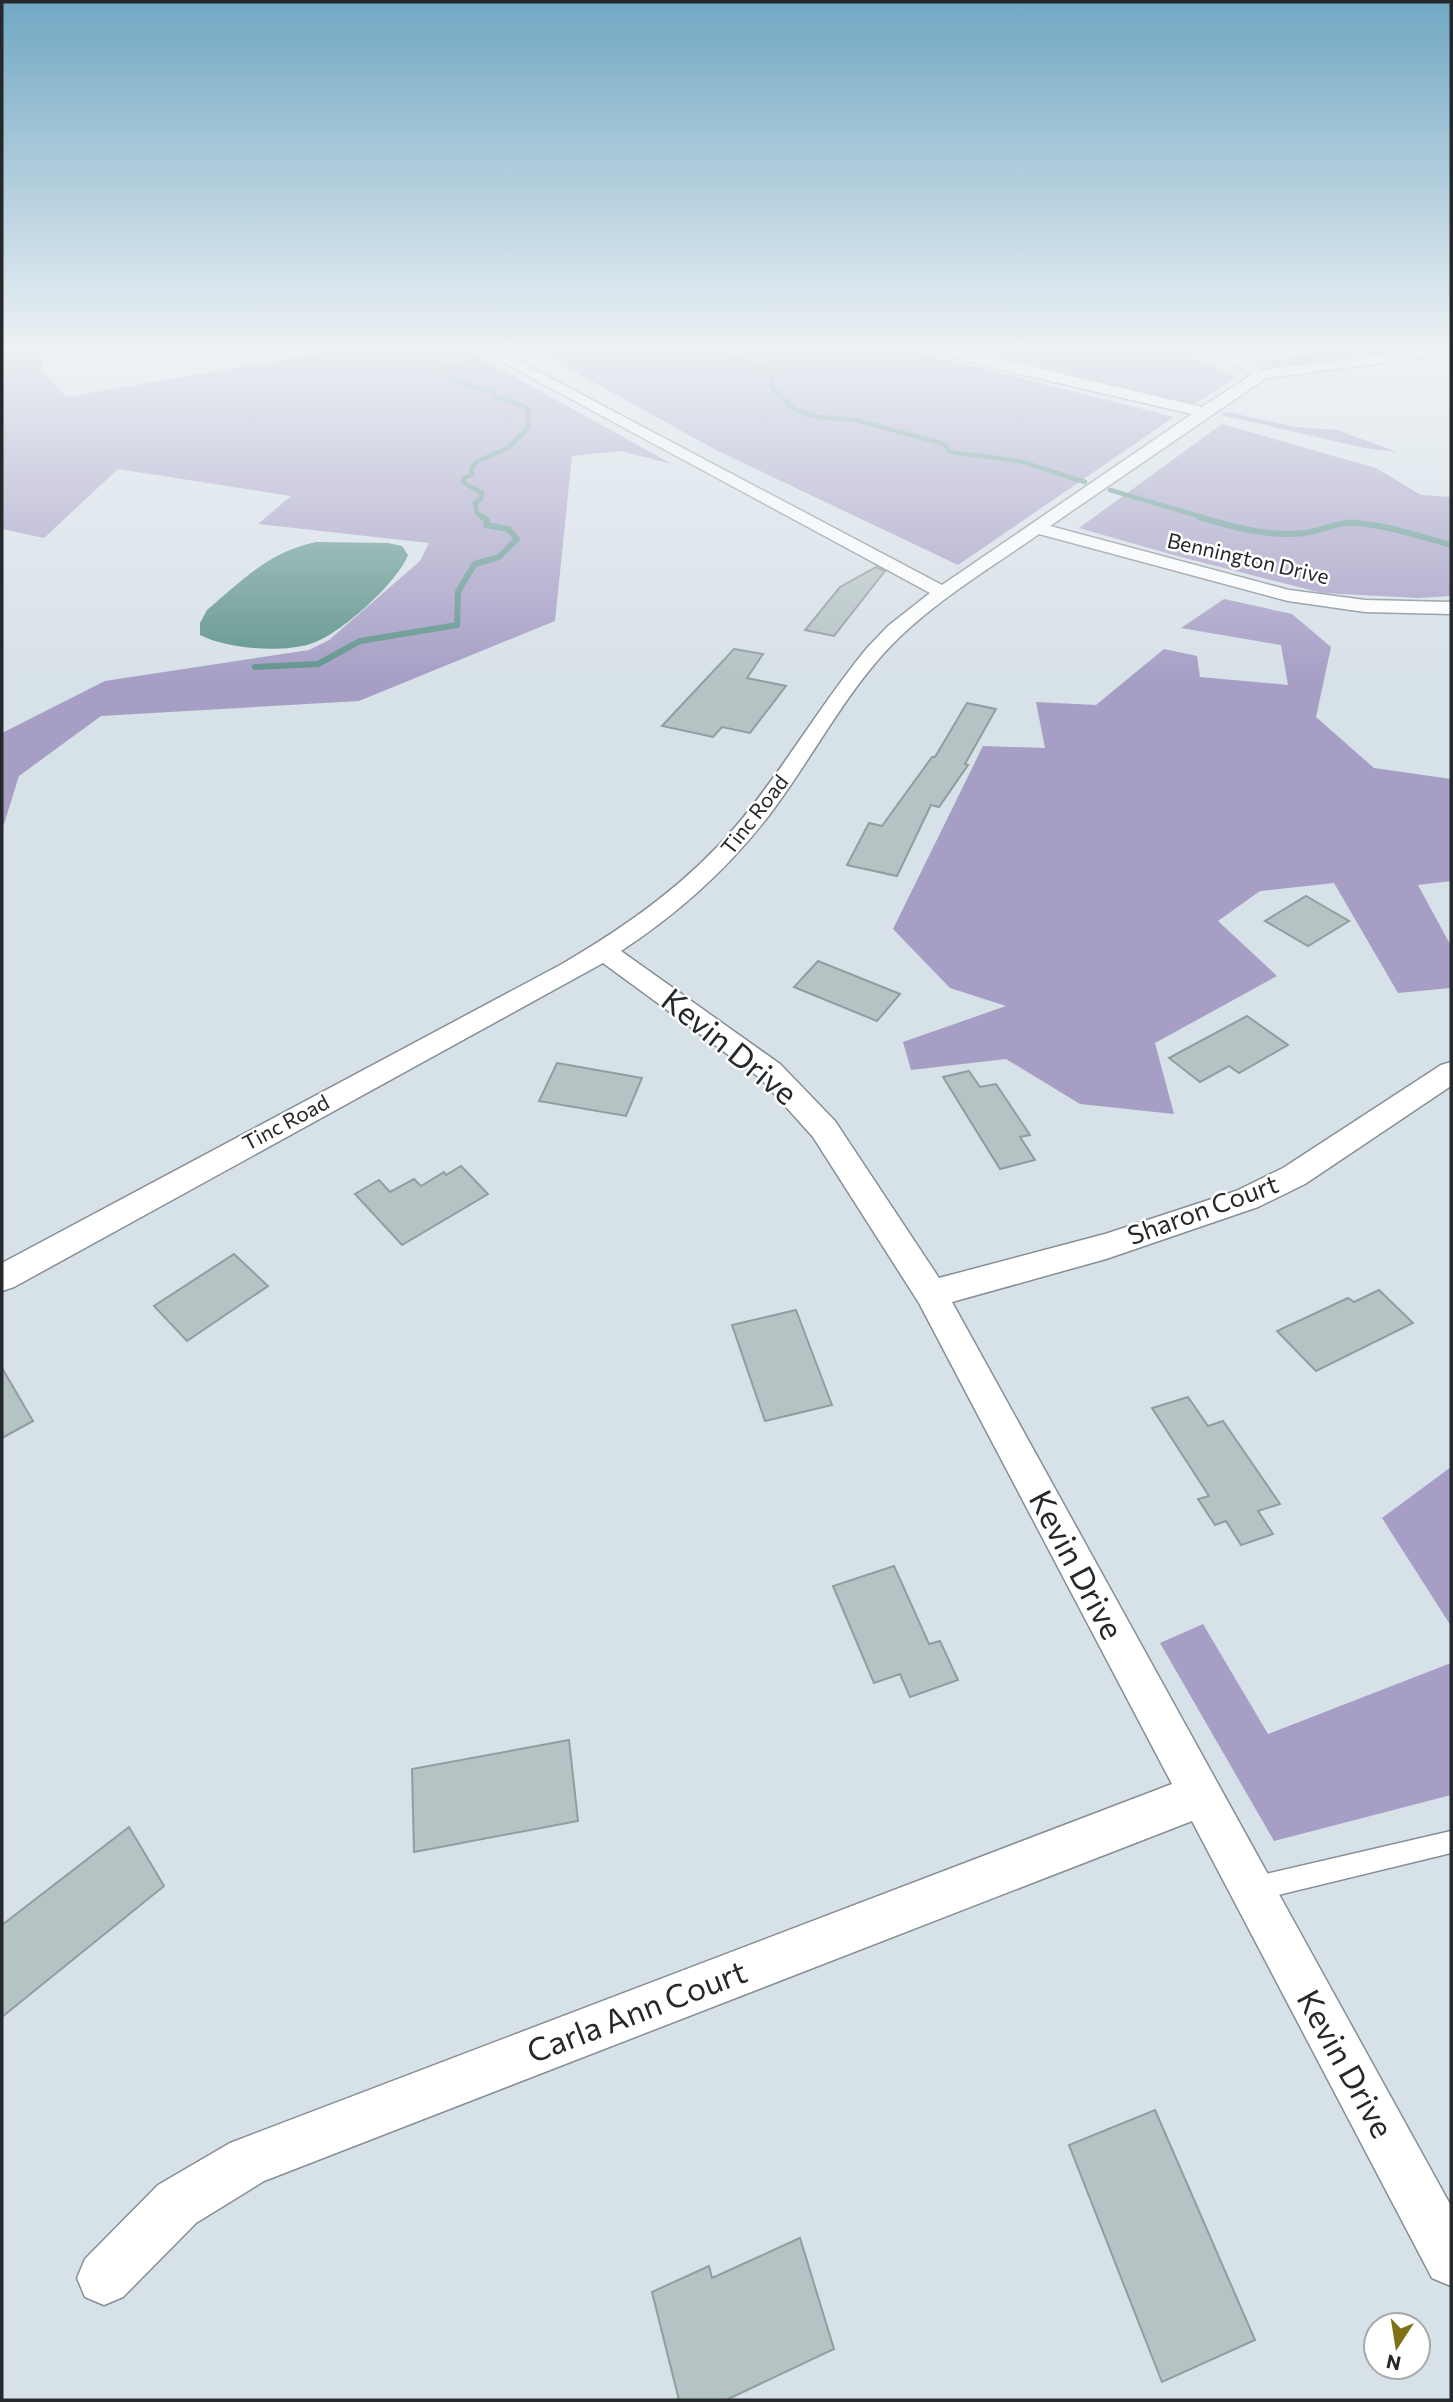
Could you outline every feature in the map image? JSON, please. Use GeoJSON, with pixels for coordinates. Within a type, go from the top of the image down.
{"type":"FeatureCollection","features":[{"type":"Feature","properties":{"kind":"street"},"geometry":{"type":"LineString","coordinates":[[689,458],[924,584],[944,592]]}},
{"type":"Feature","properties":{"kind":"street"},"geometry":{"type":"LineString","coordinates":[[716,458],[916,563],[962,580]]}},
{"type":"Feature","properties":{"kind":"street","name":"Tinc Road"},"geometry":{"type":"LineString","coordinates":[[2,1278],[604,951],[679,898],[725,854],[764,806],[882,642],[906,618],[1137,458]]}},
{"type":"Feature","properties":{"kind":"street","name":"Bennington Drive"},"geometry":{"type":"LineString","coordinates":[[1038,528],[1288,595],[1365,606],[1451,608]]}},
{"type":"Feature","properties":{"kind":"street","name":"Kevin Drive"},"geometry":{"type":"LineString","coordinates":[[604,951],[770,1071],[824,1129],[931,1294],[1451,2259]]}},
{"type":"Feature","properties":{"kind":"street","name":"Sharon Court"},"geometry":{"type":"LineString","coordinates":[[931,1294],[1106,1246],[1247,1199],[1294,1176],[1451,1072]]}},
{"type":"Feature","properties":{"kind":"street","name":"Carla Ann Court"},"geometry":{"type":"LineString","coordinates":[[104,2278],[177,2204],[248,2161],[1200,1796]]}},
{"type":"Feature","properties":{"kind":"lane"},"geometry":{"type":"LineString","coordinates":[[1250,1889],[1451,1842]]}},
{"type":"Feature","properties":{"kind":"shaded area"},"geometry":{"type":"Polygon","coordinates":[[[2,458],[572,458],[555,621],[359,701],[101,716],[19,776],[2,830],[2,733],[105,681],[309,650],[329,640],[420,561],[429,543],[258,524],[291,496],[118,469],[44,538],[2,529],[2,458]]]}},
{"type":"Feature","properties":{"kind":"shaded area"},"geometry":{"type":"Polygon","coordinates":[[[648,458],[661,458],[672,464],[648,458]]]}},
{"type":"Feature","properties":{"kind":"shaded area"},"geometry":{"type":"Polygon","coordinates":[[[733,458],[1114,458],[958,565],[733,458]]]}},
{"type":"Feature","properties":{"kind":"shaded area"},"geometry":{"type":"Polygon","coordinates":[[[1175,458],[1341,458],[1376,468],[1421,495],[1451,497],[1451,596],[1419,598],[1322,593],[1079,528],[1175,458]]]}},
{"type":"Feature","properties":{"kind":"shaded area"},"geometry":{"type":"Polygon","coordinates":[[[316,542],[388,543],[402,546],[408,555],[393,579],[366,607],[336,631],[310,644],[284,648],[254,648],[225,644],[200,635],[200,623],[207,610],[257,568],[284,553],[316,542]]]}},
{"type":"Feature","properties":{"kind":"shaded area"},"geometry":{"type":"Polygon","coordinates":[[[1224,599],[1292,614],[1331,647],[1316,717],[1374,768],[1451,779],[1451,881],[1418,885],[1451,946],[1451,988],[1398,993],[1334,883],[1260,891],[1218,921],[1277,976],[1155,1043],[1174,1114],[1080,1104],[1006,1059],[911,1070],[903,1042],[1006,1006],[950,988],[893,929],[983,746],[1045,748],[1036,702],[1096,705],[1164,649],[1197,656],[1200,677],[1288,685],[1281,645],[1181,628],[1224,599]]]}},
{"type":"Feature","properties":{"kind":"shaded area"},"geometry":{"type":"Polygon","coordinates":[[[1451,1467],[1451,1626],[1382,1518],[1451,1467]]]}},
{"type":"Feature","properties":{"kind":"shaded area"},"geometry":{"type":"Polygon","coordinates":[[[1203,1624],[1268,1734],[1451,1663],[1451,1795],[1274,1841],[1160,1643],[1203,1624]]]}},
{"type":"Feature","properties":{"kind":"building"},"geometry":{"type":"Polygon","coordinates":[[[876,567],[885,571],[834,636],[805,630],[840,587],[876,567]]]}},
{"type":"Feature","properties":{"kind":"building"},"geometry":{"type":"Polygon","coordinates":[[[734,649],[763,654],[747,678],[786,686],[750,733],[722,727],[713,737],[662,726],[734,649]]]}},
{"type":"Feature","properties":{"kind":"building"},"geometry":{"type":"Polygon","coordinates":[[[967,703],[996,709],[965,764],[968,765],[939,807],[931,805],[897,876],[847,865],[869,823],[882,826],[932,757],[935,757],[967,703]]]}},
{"type":"Feature","properties":{"kind":"building"},"geometry":{"type":"Polygon","coordinates":[[[1306,896],[1349,921],[1308,946],[1265,921],[1306,896]]]}},
{"type":"Feature","properties":{"kind":"building"},"geometry":{"type":"Polygon","coordinates":[[[818,961],[900,994],[877,1021],[794,987],[818,961]]]}},
{"type":"Feature","properties":{"kind":"building"},"geometry":{"type":"Polygon","coordinates":[[[1247,1016],[1288,1045],[1239,1073],[1229,1066],[1200,1082],[1169,1058],[1247,1016]]]}},
{"type":"Feature","properties":{"kind":"building"},"geometry":{"type":"Polygon","coordinates":[[[557,1063],[642,1078],[626,1116],[539,1101],[557,1063]]]}},
{"type":"Feature","properties":{"kind":"building"},"geometry":{"type":"Polygon","coordinates":[[[969,1071],[980,1087],[996,1084],[1030,1135],[1020,1137],[1035,1160],[1000,1169],[943,1077],[969,1071]]]}},
{"type":"Feature","properties":{"kind":"building"},"geometry":{"type":"Polygon","coordinates":[[[461,1166],[488,1194],[402,1245],[355,1194],[379,1180],[390,1192],[414,1179],[421,1186],[444,1172],[446,1175],[461,1166]]]}},
{"type":"Feature","properties":{"kind":"building"},"geometry":{"type":"Polygon","coordinates":[[[234,1254],[268,1286],[187,1341],[154,1306],[234,1254]]]}},
{"type":"Feature","properties":{"kind":"building"},"geometry":{"type":"Polygon","coordinates":[[[1379,1290],[1413,1323],[1316,1371],[1277,1331],[1348,1298],[1354,1302],[1379,1290]]]}},
{"type":"Feature","properties":{"kind":"building"},"geometry":{"type":"Polygon","coordinates":[[[796,1310],[832,1405],[765,1421],[732,1325],[796,1310]]]}},
{"type":"Feature","properties":{"kind":"building"},"geometry":{"type":"Polygon","coordinates":[[[2,1368],[33,1421],[2,1438],[2,1368]]]}},
{"type":"Feature","properties":{"kind":"building"},"geometry":{"type":"Polygon","coordinates":[[[1188,1397],[1208,1426],[1223,1421],[1280,1504],[1258,1511],[1273,1534],[1241,1545],[1226,1521],[1215,1525],[1198,1499],[1209,1496],[1152,1408],[1188,1397]]]}},
{"type":"Feature","properties":{"kind":"building"},"geometry":{"type":"Polygon","coordinates":[[[894,1566],[929,1644],[940,1641],[958,1680],[910,1697],[900,1674],[874,1683],[833,1586],[894,1566]]]}},
{"type":"Feature","properties":{"kind":"building"},"geometry":{"type":"Polygon","coordinates":[[[569,1740],[578,1821],[414,1852],[412,1769],[569,1740]]]}},
{"type":"Feature","properties":{"kind":"building"},"geometry":{"type":"Polygon","coordinates":[[[129,1827],[164,1886],[2,2017],[2,1925],[129,1827]]]}},
{"type":"Feature","properties":{"kind":"building"},"geometry":{"type":"Polygon","coordinates":[[[1155,2110],[1255,2340],[1162,2382],[1069,2145],[1155,2110]]]}},
{"type":"Feature","properties":{"kind":"building"},"geometry":{"type":"Polygon","coordinates":[[[800,2238],[834,2349],[726,2400],[679,2400],[652,2292],[709,2266],[712,2278],[800,2238]]]}},
{"type":"Feature","properties":{"kind":"waterway"},"geometry":{"type":"LineString","coordinates":[[485,458],[476,462],[471,469],[472,475],[464,478],[463,482],[482,493],[481,499],[475,503],[477,513],[485,518]]}},
{"type":"Feature","properties":{"kind":"waterway"},"geometry":{"type":"LineString","coordinates":[[997,458],[1019,461],[1085,482]]}},
{"type":"Feature","properties":{"kind":"waterway"},"geometry":{"type":"LineString","coordinates":[[1110,490],[1205,518]]}},
{"type":"Feature","properties":{"kind":"waterway"},"geometry":{"type":"LineString","coordinates":[[255,667],[318,664],[360,641],[457,625],[458,592],[475,564],[499,557],[517,539],[508,529],[486,525],[487,520],[482,517]]}},
{"type":"Feature","properties":{"kind":"waterway"},"geometry":{"type":"LineString","coordinates":[[1199,517],[1238,528],[1277,534],[1304,533],[1343,523],[1369,524],[1451,545]]}}]}
